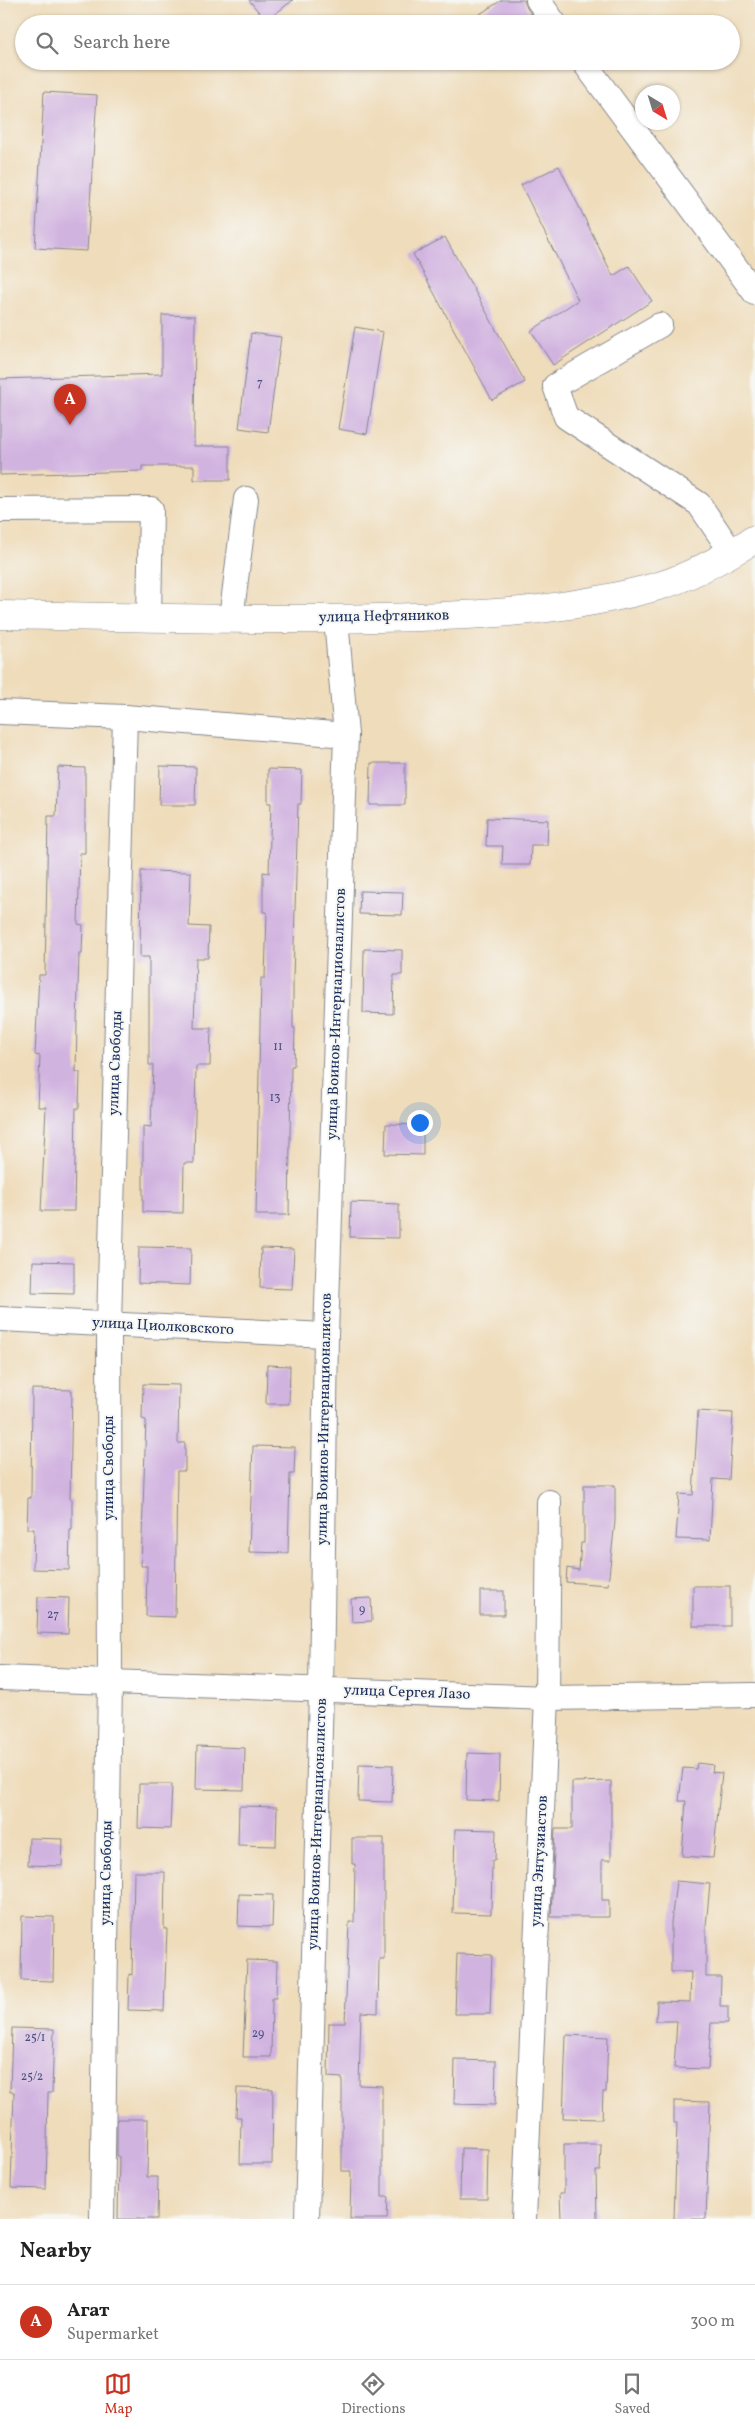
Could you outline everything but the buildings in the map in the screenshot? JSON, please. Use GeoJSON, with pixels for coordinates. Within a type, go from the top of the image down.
{"type":"FeatureCollection","features":[{"type":"Feature","properties":{"kind":"main road","name":"улица Нефтяников"},"geometry":{"type":"LineString","coordinates":[[0,615],[336,619],[489,615],[594,602],[664,585],[732,553],[755,539]]}},
{"type":"Feature","properties":{"kind":"street"},"geometry":{"type":"LineString","coordinates":[[538,0],[549,15]]}},
{"type":"Feature","properties":{"kind":"street"},"geometry":{"type":"LineString","coordinates":[[590,70],[755,293]]}},
{"type":"Feature","properties":{"kind":"street"},"geometry":{"type":"LineString","coordinates":[[660,325],[555,386],[566,417],[698,504],[732,553]]}},
{"type":"Feature","properties":{"kind":"street"},"geometry":{"type":"LineString","coordinates":[[231,619],[246,499]]}},
{"type":"Feature","properties":{"kind":"street"},"geometry":{"type":"LineString","coordinates":[[0,510],[151,509],[149,618]]}},
{"type":"Feature","properties":{"kind":"street","name":"улица Воинов-Интернационалистов"},"geometry":{"type":"LineString","coordinates":[[307,2219],[321,1691],[326,1335],[346,735],[336,619]]}},
{"type":"Feature","properties":{"kind":"street"},"geometry":{"type":"LineString","coordinates":[[0,712],[125,717],[346,735]]}},
{"type":"Feature","properties":{"kind":"street","name":"улица Свободы"},"geometry":{"type":"LineString","coordinates":[[102,2219],[110,1680],[109,1324],[125,717]]}},
{"type":"Feature","properties":{"kind":"street","name":"улица Циолковского"},"geometry":{"type":"LineString","coordinates":[[0,1318],[326,1335]]}},
{"type":"Feature","properties":{"kind":"street","name":"улица Энтузиастов"},"geometry":{"type":"LineString","coordinates":[[524,2219],[547,1698],[549,1502]]}},
{"type":"Feature","properties":{"kind":"street","name":"улица Сергея Лазо"},"geometry":{"type":"LineString","coordinates":[[0,1678],[110,1680],[321,1691],[547,1698],[755,1695]]}},
{"type":"Feature","properties":{"kind":"place","name":"Агат"},"geometry":{"type":"Point","coordinates":[70,425]}}]}
